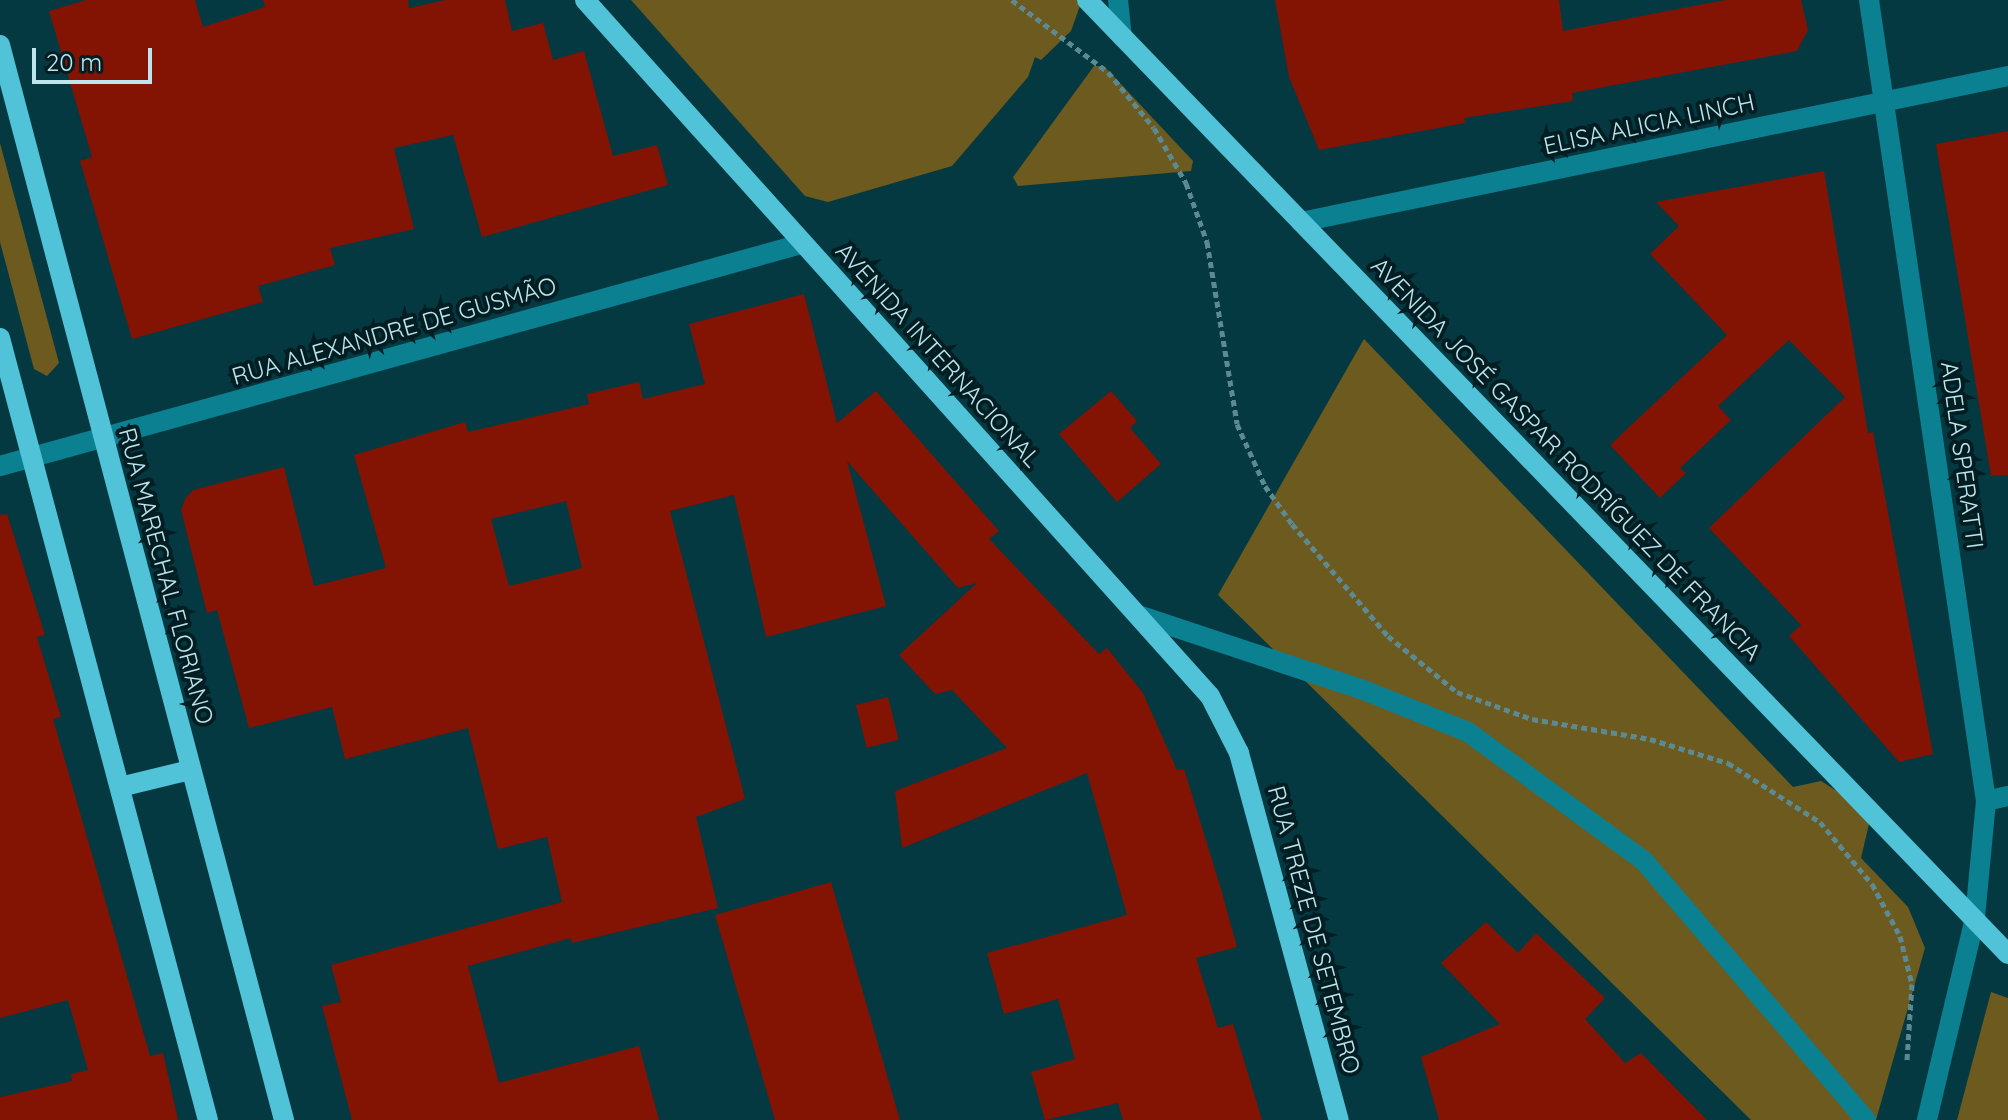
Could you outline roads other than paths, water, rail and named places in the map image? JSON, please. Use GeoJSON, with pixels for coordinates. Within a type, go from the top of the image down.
{"type":"FeatureCollection","features":[{"type":"Feature","properties":{"kind":"main road","name":"AVENIDA INTERNACIONAL"},"geometry":{"type":"LineString","coordinates":[[585,0],[801,244],[1141,616],[1210,696],[1239,753]]}},
{"type":"Feature","properties":{"kind":"main road","name":"AVENIDA JOSÉ GASPAR RODRÍGUEZ DE FRANCIA"},"geometry":{"type":"LineString","coordinates":[[1087,0],[2008,954]]}},
{"type":"Feature","properties":{"kind":"main road","name":"RUA MARECHAL FLORIANO"},"geometry":{"type":"LineString","coordinates":[[0,45],[284,1120]]}},
{"type":"Feature","properties":{"kind":"main road"},"geometry":{"type":"LineString","coordinates":[[0,338],[208,1120]]}},
{"type":"Feature","properties":{"kind":"main road","name":"RUA TREZE DE SETEMBRO"},"geometry":{"type":"LineString","coordinates":[[1239,753],[1339,1120]]}},
{"type":"Feature","properties":{"kind":"main road"},"geometry":{"type":"LineString","coordinates":[[120,787],[190,770]]}},
{"type":"Feature","properties":{"kind":"street"},"geometry":{"type":"LineString","coordinates":[[1118,0],[1122,37]]}},
{"type":"Feature","properties":{"kind":"street","name":"ADELA SPERATTI"},"geometry":{"type":"LineString","coordinates":[[1869,0],[1986,801],[1975,918],[1927,1120]]}},
{"type":"Feature","properties":{"kind":"street","name":"ELISA ALICIA LINCH"},"geometry":{"type":"LineString","coordinates":[[1301,222],[2008,76]]}},
{"type":"Feature","properties":{"kind":"street","name":"RUA ALEXANDRE DE GUSMÃO"},"geometry":{"type":"LineString","coordinates":[[0,466],[103,440],[801,244]]}},
{"type":"Feature","properties":{"kind":"street"},"geometry":{"type":"LineString","coordinates":[[1141,616],[1361,689],[1468,732],[1644,861],[1866,1120]]}},
{"type":"Feature","properties":{"kind":"street"},"geometry":{"type":"LineString","coordinates":[[1986,801],[2008,796]]}}]}
